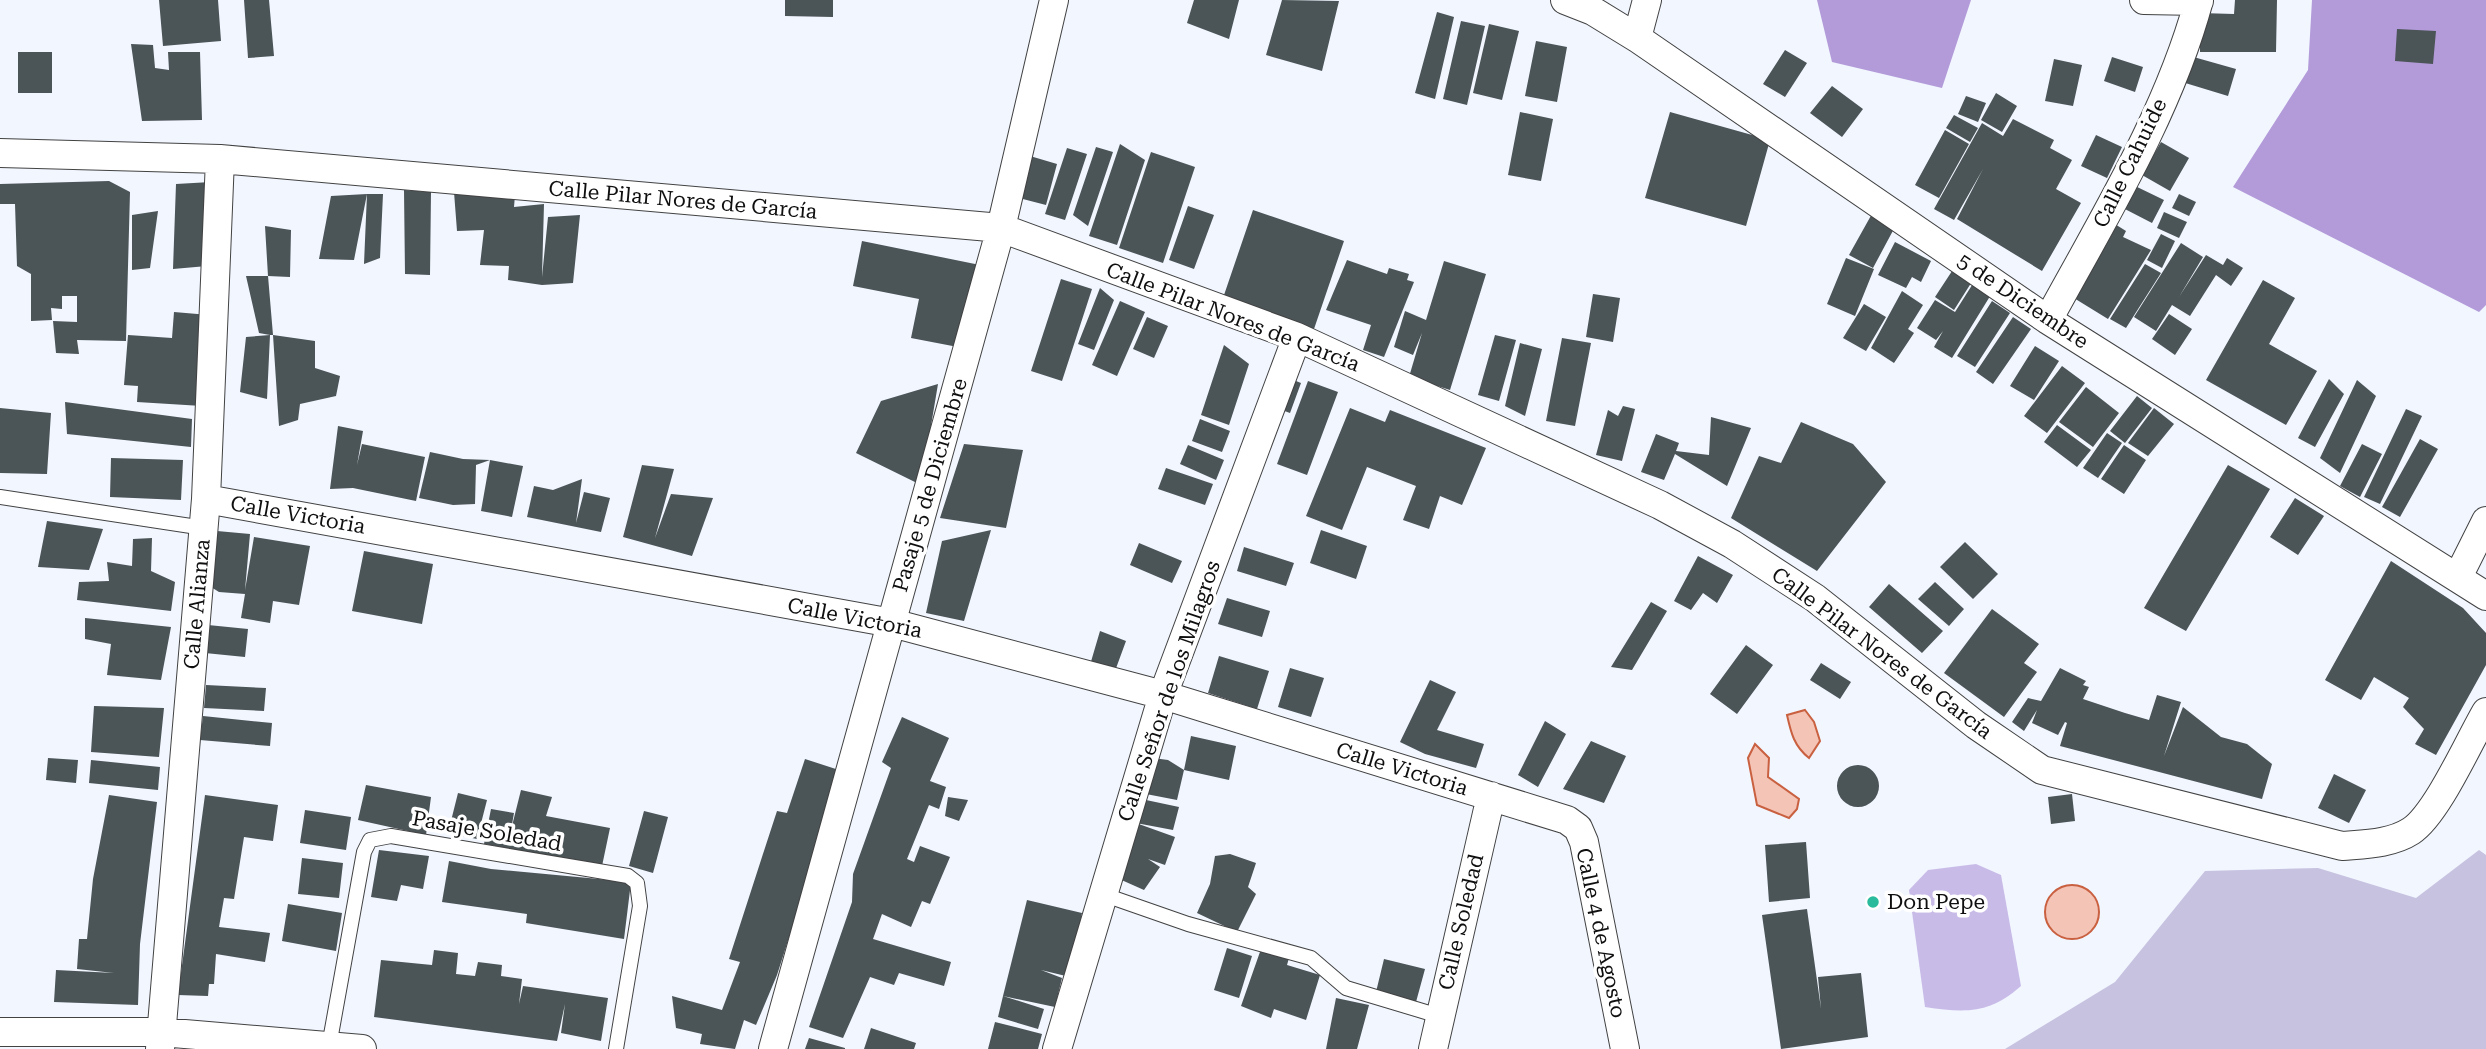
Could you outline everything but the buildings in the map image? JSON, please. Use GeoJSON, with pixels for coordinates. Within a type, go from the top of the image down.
{"type":"FeatureCollection","features":[{"type":"Feature","properties":{"kind":"street","name":"Pasaje 5 de Diciembre"},"geometry":{"type":"LineString","coordinates":[[773,1049],[1001,228],[1054,0]]}},
{"type":"Feature","properties":{"kind":"street","name":"5 de Diciembre"},"geometry":{"type":"LineString","coordinates":[[1565,0],[1593,11],[1637,38],[2048,320],[2486,596]]}},
{"type":"Feature","properties":{"kind":"street"},"geometry":{"type":"LineString","coordinates":[[1637,38],[1647,0]]}},
{"type":"Feature","properties":{"kind":"street"},"geometry":{"type":"LineString","coordinates":[[2144,0],[2199,1]]}},
{"type":"Feature","properties":{"kind":"street","name":"Calle Cahuide"},"geometry":{"type":"LineString","coordinates":[[2048,320],[2130,169],[2180,56],[2199,1]]}},
{"type":"Feature","properties":{"kind":"street","name":"Calle Pilar Nores de García"},"geometry":{"type":"LineString","coordinates":[[0,153],[220,159],[1001,228],[1297,337],[1660,505],[1732,544],[1815,598],[1976,725],[2042,770],[2342,846],[2392,839],[2411,831],[2428,816],[2486,712]]}},
{"type":"Feature","properties":{"kind":"street","name":"Calle Alianza"},"geometry":{"type":"LineString","coordinates":[[161,1040],[206,499],[220,159]]}},
{"type":"Feature","properties":{"kind":"street","name":"Calle Señor de los Milagros"},"geometry":{"type":"LineString","coordinates":[[1057,1049],[1163,695],[1297,337]]}},
{"type":"Feature","properties":{"kind":"street","name":"Calle Victoria"},"geometry":{"type":"LineString","coordinates":[[206,499],[892,622],[1163,695],[1490,796]]}},
{"type":"Feature","properties":{"kind":"street"},"geometry":{"type":"LineString","coordinates":[[2458,577],[2486,521]]}},
{"type":"Feature","properties":{"kind":"street","name":"Calle Soledad"},"geometry":{"type":"LineString","coordinates":[[1433,1049],[1490,796]]}},
{"type":"Feature","properties":{"kind":"street","name":"Calle 4 de Agosto"},"geometry":{"type":"LineString","coordinates":[[1490,796],[1567,820],[1578,828],[1584,842],[1625,1049]]}},
{"type":"Feature","properties":{"kind":"street"},"geometry":{"type":"LineString","coordinates":[[0,1032],[362,1049]]}},
{"type":"Feature","properties":{"kind":"lane"},"geometry":{"type":"LineString","coordinates":[[0,497],[204,528]]}},
{"type":"Feature","properties":{"kind":"lane","name":"Pasaje Soledad"},"geometry":{"type":"LineString","coordinates":[[329,1046],[364,852],[370,840],[391,836],[628,876],[637,883],[640,906],[617,1049]]}},
{"type":"Feature","properties":{"kind":"lane"},"geometry":{"type":"LineString","coordinates":[[1102,894],[1188,924],[1311,958],[1346,988],[1439,1016]]}},
{"type":"Feature","properties":{"kind":"shaded area"},"geometry":{"type":"Polygon","coordinates":[[[1817,0],[1971,0],[1942,88],[1832,62],[1817,0]]]}},
{"type":"Feature","properties":{"kind":"shaded area"},"geometry":{"type":"Polygon","coordinates":[[[2312,0],[2486,0],[2486,305],[2479,312],[2233,187],[2308,70],[2312,0]]]}},
{"type":"Feature","properties":{"kind":"shaded area"},"geometry":{"type":"Polygon","coordinates":[[[1805,710],[1814,722],[1820,741],[1809,758],[1794,739],[1787,715],[1805,710]]]}},
{"type":"Feature","properties":{"kind":"shaded area"},"geometry":{"type":"Polygon","coordinates":[[[1755,744],[1769,758],[1768,777],[1799,799],[1797,809],[1789,818],[1757,805],[1748,758],[1755,744]]]}},
{"type":"Feature","properties":{"kind":"shaded area"},"geometry":{"type":"Polygon","coordinates":[[[2479,850],[2486,855],[2486,1049],[2005,1049],[2115,982],[2205,871],[2318,868],[2416,898],[2479,850]]]}},
{"type":"Feature","properties":{"kind":"shaded area"},"geometry":{"type":"Polygon","coordinates":[[[1976,864],[2001,875],[2021,986],[1987,1007],[1953,1010],[1925,1007],[1909,890],[1928,870],[1976,864]]]}},
{"type":"Feature","properties":{"kind":"shaded area"},"geometry":{"type":"Polygon","coordinates":[[[2072,885],[2091,893],[2099,912],[2091,931],[2072,939],[2053,931],[2045,912],[2053,893],[2072,885]]]}},
{"type":"Feature","properties":{"kind":"place","name":"Don Pepe"},"geometry":{"type":"Point","coordinates":[1873,902]}}]}
